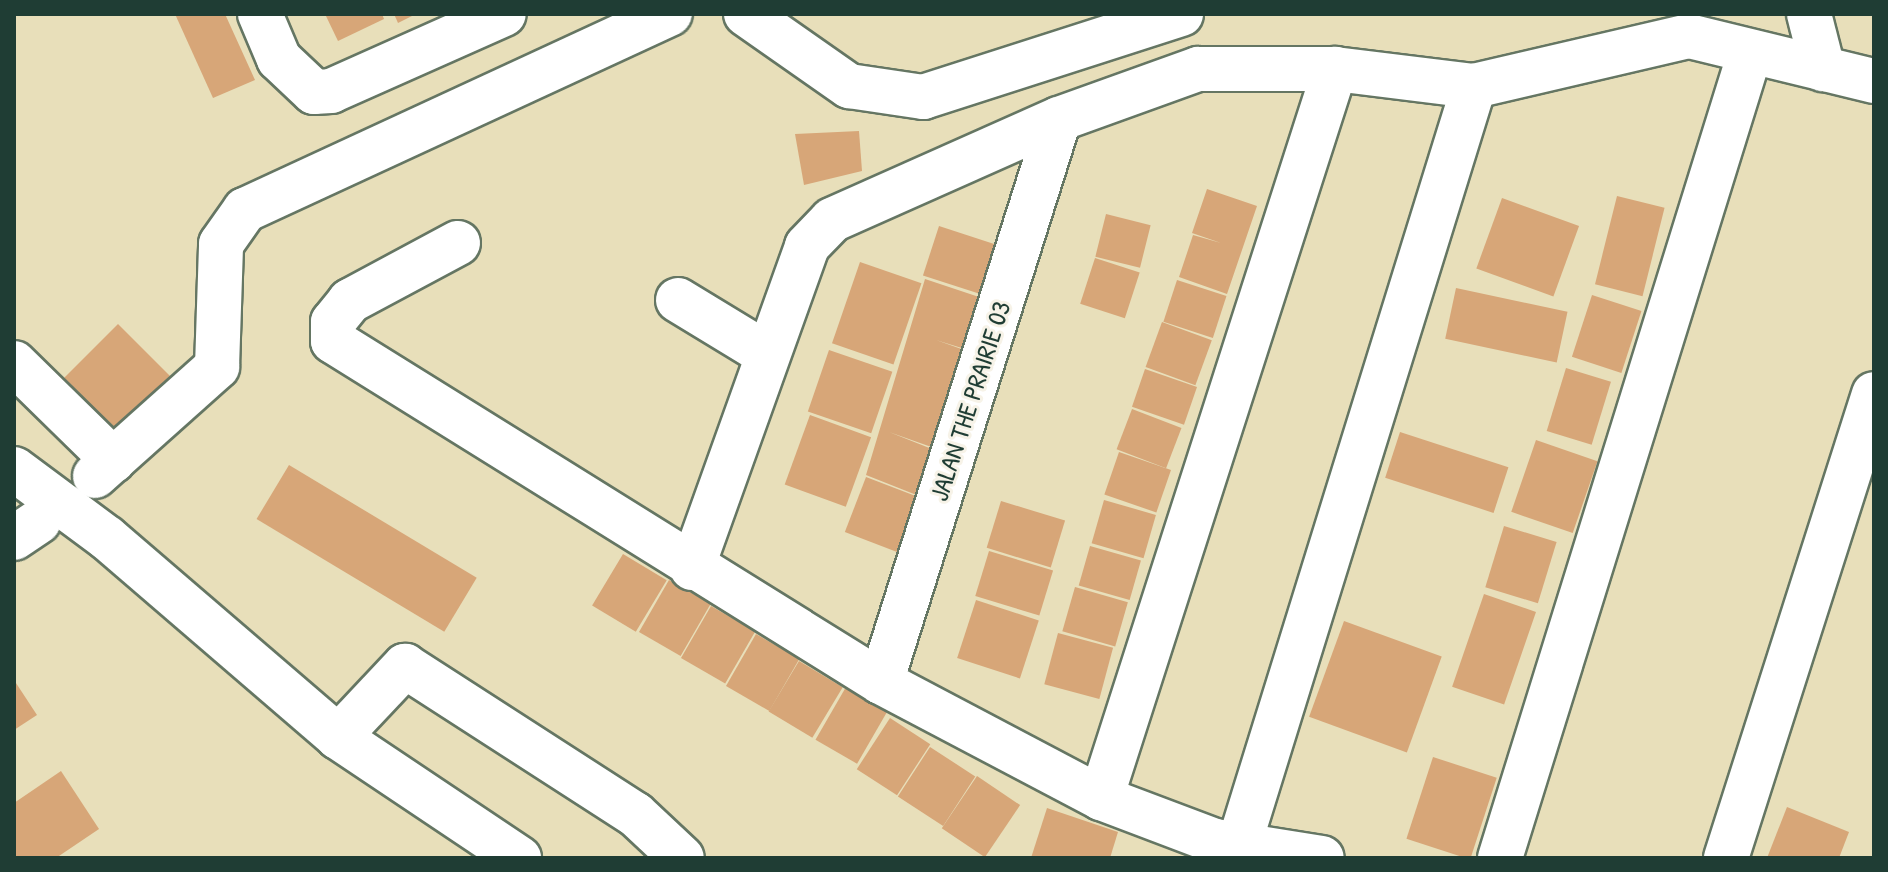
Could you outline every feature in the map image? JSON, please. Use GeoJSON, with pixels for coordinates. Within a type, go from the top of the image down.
{"type":"FeatureCollection","features":[{"type":"Feature","properties":{"kind":"street"},"geometry":{"type":"LineString","coordinates":[[260,14],[279,59],[314,92],[331,91],[483,18]]}},
{"type":"Feature","properties":{"kind":"street"},"geometry":{"type":"LineString","coordinates":[[14,363],[104,468],[217,367],[221,244],[245,210],[670,14]]}},
{"type":"Feature","properties":{"kind":"street"},"geometry":{"type":"LineString","coordinates":[[746,14],[849,86],[923,97],[1181,14]]}},
{"type":"Feature","properties":{"kind":"street"},"geometry":{"type":"LineString","coordinates":[[1809,14],[1823,69]]}},
{"type":"Feature","properties":{"kind":"street"},"geometry":{"type":"LineString","coordinates":[[692,568],[765,353],[807,246],[832,220],[1059,119],[1198,69],[1335,69],[1474,86],[1706,25],[1749,56],[1874,81]]}},
{"type":"Feature","properties":{"kind":"street"},"geometry":{"type":"LineString","coordinates":[[1500,858],[1749,56]]}},
{"type":"Feature","properties":{"kind":"street"},"geometry":{"type":"LineString","coordinates":[[1101,798],[1335,69]]}},
{"type":"Feature","properties":{"kind":"street"},"geometry":{"type":"LineString","coordinates":[[1221,849],[1474,86]]}},
{"type":"Feature","properties":{"kind":"street","name":"JALAN THE PRAIRIE 03"},"geometry":{"type":"LineString","coordinates":[[881,682],[1059,119]]}},
{"type":"Feature","properties":{"kind":"street"},"geometry":{"type":"LineString","coordinates":[[458,243],[350,301],[333,322],[333,341],[692,568],[881,682],[1101,798],[1158,840],[1322,858]]}},
{"type":"Feature","properties":{"kind":"street"},"geometry":{"type":"LineString","coordinates":[[678,300],[765,353]]}},
{"type":"Feature","properties":{"kind":"street"},"geometry":{"type":"LineString","coordinates":[[1726,858],[1874,394]]}},
{"type":"Feature","properties":{"kind":"street"},"geometry":{"type":"LineString","coordinates":[[14,469],[338,737],[519,858]]}},
{"type":"Feature","properties":{"kind":"street"},"geometry":{"type":"LineString","coordinates":[[338,737],[405,666],[635,814],[682,858]]}},
{"type":"Feature","properties":{"kind":"building"},"geometry":{"type":"Polygon","coordinates":[[[175,14],[225,14],[255,80],[213,98],[175,14]]]}},
{"type":"Feature","properties":{"kind":"building"},"geometry":{"type":"Polygon","coordinates":[[[325,14],[382,14],[384,19],[338,41],[325,14]]]}},
{"type":"Feature","properties":{"kind":"building"},"geometry":{"type":"Polygon","coordinates":[[[394,14],[416,14],[398,23],[394,14]]]}},
{"type":"Feature","properties":{"kind":"building"},"geometry":{"type":"Polygon","coordinates":[[[859,131],[862,171],[804,185],[795,134],[859,131]]]}},
{"type":"Feature","properties":{"kind":"building"},"geometry":{"type":"Polygon","coordinates":[[[1207,189],[1257,206],[1227,294],[1179,277],[1193,235],[1221,243],[1192,233],[1207,189]]]}},
{"type":"Feature","properties":{"kind":"building"},"geometry":{"type":"Polygon","coordinates":[[[1617,196],[1665,208],[1643,296],[1595,284],[1617,196]]]}},
{"type":"Feature","properties":{"kind":"building"},"geometry":{"type":"Polygon","coordinates":[[[1502,198],[1579,226],[1553,297],[1476,268],[1502,198]]]}},
{"type":"Feature","properties":{"kind":"building"},"geometry":{"type":"Polygon","coordinates":[[[1106,214],[1151,225],[1140,268],[1095,257],[1106,214]]]}},
{"type":"Feature","properties":{"kind":"building"},"geometry":{"type":"Polygon","coordinates":[[[939,226],[1002,246],[986,296],[923,275],[939,226]]]}},
{"type":"Feature","properties":{"kind":"building"},"geometry":{"type":"Polygon","coordinates":[[[1095,258],[1140,273],[1125,318],[1080,304],[1095,258]]]}},
{"type":"Feature","properties":{"kind":"building"},"geometry":{"type":"Polygon","coordinates":[[[860,262],[921,283],[893,364],[832,343],[860,262]]]}},
{"type":"Feature","properties":{"kind":"building"},"geometry":{"type":"Polygon","coordinates":[[[925,279],[985,299],[968,350],[936,340],[970,352],[951,403],[942,401],[952,404],[937,449],[889,432],[937,451],[919,496],[866,475],[925,279]]]}},
{"type":"Feature","properties":{"kind":"building"},"geometry":{"type":"Polygon","coordinates":[[[1177,280],[1226,296],[1213,338],[1163,322],[1177,280]]]}},
{"type":"Feature","properties":{"kind":"building"},"geometry":{"type":"Polygon","coordinates":[[[1456,288],[1568,312],[1557,363],[1445,339],[1456,288]]]}},
{"type":"Feature","properties":{"kind":"building"},"geometry":{"type":"Polygon","coordinates":[[[1592,295],[1641,311],[1621,373],[1572,357],[1592,295]]]}},
{"type":"Feature","properties":{"kind":"building"},"geometry":{"type":"Polygon","coordinates":[[[1162,322],[1212,340],[1195,385],[1146,367],[1162,322]]]}},
{"type":"Feature","properties":{"kind":"building"},"geometry":{"type":"Polygon","coordinates":[[[118,324],[171,377],[109,439],[56,386],[118,324]]]}},
{"type":"Feature","properties":{"kind":"building"},"geometry":{"type":"Polygon","coordinates":[[[829,350],[892,372],[871,433],[808,411],[829,350]]]}},
{"type":"Feature","properties":{"kind":"building"},"geometry":{"type":"Polygon","coordinates":[[[1566,368],[1611,382],[1592,445],[1547,431],[1566,368]]]}},
{"type":"Feature","properties":{"kind":"building"},"geometry":{"type":"Polygon","coordinates":[[[1145,369],[1197,387],[1184,425],[1132,407],[1145,369]]]}},
{"type":"Feature","properties":{"kind":"building"},"geometry":{"type":"Polygon","coordinates":[[[1132,409],[1181,428],[1166,468],[1117,449],[1132,409]]]}},
{"type":"Feature","properties":{"kind":"building"},"geometry":{"type":"Polygon","coordinates":[[[810,415],[871,437],[846,507],[785,485],[810,415]]]}},
{"type":"Feature","properties":{"kind":"building"},"geometry":{"type":"Polygon","coordinates":[[[1400,432],[1508,467],[1494,513],[1385,478],[1400,432]]]}},
{"type":"Feature","properties":{"kind":"building"},"geometry":{"type":"Polygon","coordinates":[[[1536,440],[1597,461],[1573,533],[1511,512],[1536,440]]]}},
{"type":"Feature","properties":{"kind":"building"},"geometry":{"type":"Polygon","coordinates":[[[1119,452],[1171,470],[1156,512],[1104,495],[1119,452]]]}},
{"type":"Feature","properties":{"kind":"building"},"geometry":{"type":"Polygon","coordinates":[[[289,465],[477,578],[444,632],[257,519],[289,465]]]}},
{"type":"Feature","properties":{"kind":"building"},"geometry":{"type":"Polygon","coordinates":[[[866,477],[920,498],[899,553],[845,532],[866,477]]]}},
{"type":"Feature","properties":{"kind":"building"},"geometry":{"type":"Polygon","coordinates":[[[1104,500],[1156,515],[1144,558],[1092,543],[1104,500]]]}},
{"type":"Feature","properties":{"kind":"building"},"geometry":{"type":"Polygon","coordinates":[[[1001,501],[1065,521],[1051,567],[987,548],[1001,501]]]}},
{"type":"Feature","properties":{"kind":"building"},"geometry":{"type":"Polygon","coordinates":[[[1504,526],[1557,542],[1538,603],[1485,587],[1504,526]]]}},
{"type":"Feature","properties":{"kind":"building"},"geometry":{"type":"Polygon","coordinates":[[[1090,546],[1141,561],[1130,600],[1079,585],[1090,546]]]}},
{"type":"Feature","properties":{"kind":"building"},"geometry":{"type":"Polygon","coordinates":[[[989,551],[1053,571],[1039,616],[975,596],[989,551]]]}},
{"type":"Feature","properties":{"kind":"building"},"geometry":{"type":"Polygon","coordinates":[[[623,554],[667,580],[636,632],[592,605],[623,554]]]}},
{"type":"Feature","properties":{"kind":"building"},"geometry":{"type":"Polygon","coordinates":[[[669,580],[711,604],[681,656],[639,632],[669,580]]]}},
{"type":"Feature","properties":{"kind":"building"},"geometry":{"type":"Polygon","coordinates":[[[1075,587],[1128,602],[1115,646],[1062,631],[1075,587]]]}},
{"type":"Feature","properties":{"kind":"building"},"geometry":{"type":"Polygon","coordinates":[[[1484,594],[1536,612],[1504,705],[1452,687],[1484,594]]]}},
{"type":"Feature","properties":{"kind":"building"},"geometry":{"type":"Polygon","coordinates":[[[976,600],[1039,620],[1020,678],[957,658],[976,600]]]}},
{"type":"Feature","properties":{"kind":"building"},"geometry":{"type":"Polygon","coordinates":[[[711,606],[755,632],[725,683],[681,658],[711,606]]]}},
{"type":"Feature","properties":{"kind":"building"},"geometry":{"type":"Polygon","coordinates":[[[1344,621],[1442,657],[1407,752],[1309,717],[1344,621]]]}},
{"type":"Feature","properties":{"kind":"building"},"geometry":{"type":"Polygon","coordinates":[[[1058,633],[1113,648],[1099,699],[1044,684],[1058,633]]]}},
{"type":"Feature","properties":{"kind":"building"},"geometry":{"type":"Polygon","coordinates":[[[756,634],[799,659],[769,711],[726,686],[756,634]]]}},
{"type":"Feature","properties":{"kind":"building"},"geometry":{"type":"Polygon","coordinates":[[[799,661],[843,687],[812,738],[769,712],[799,661]]]}},
{"type":"Feature","properties":{"kind":"building"},"geometry":{"type":"Polygon","coordinates":[[[14,680],[37,715],[14,730],[14,680]]]}},
{"type":"Feature","properties":{"kind":"building"},"geometry":{"type":"Polygon","coordinates":[[[846,687],[888,711],[857,764],[816,740],[846,687]]]}},
{"type":"Feature","properties":{"kind":"building"},"geometry":{"type":"Polygon","coordinates":[[[890,718],[930,744],[897,795],[857,769],[890,718]]]}},
{"type":"Feature","properties":{"kind":"building"},"geometry":{"type":"Polygon","coordinates":[[[930,747],[975,776],[943,826],[898,796],[930,747]]]}},
{"type":"Feature","properties":{"kind":"building"},"geometry":{"type":"Polygon","coordinates":[[[1433,757],[1497,778],[1471,858],[1406,839],[1433,757]]]}},
{"type":"Feature","properties":{"kind":"building"},"geometry":{"type":"Polygon","coordinates":[[[61,771],[99,829],[56,858],[14,858],[14,803],[61,771]]]}},
{"type":"Feature","properties":{"kind":"building"},"geometry":{"type":"Polygon","coordinates":[[[977,776],[1020,805],[985,857],[942,828],[977,776]]]}},
{"type":"Feature","properties":{"kind":"building"},"geometry":{"type":"Polygon","coordinates":[[[1787,807],[1849,832],[1839,858],[1767,858],[1787,807]]]}},
{"type":"Feature","properties":{"kind":"building"},"geometry":{"type":"Polygon","coordinates":[[[1047,808],[1118,832],[1110,858],[1031,858],[1047,808]]]}}]}
